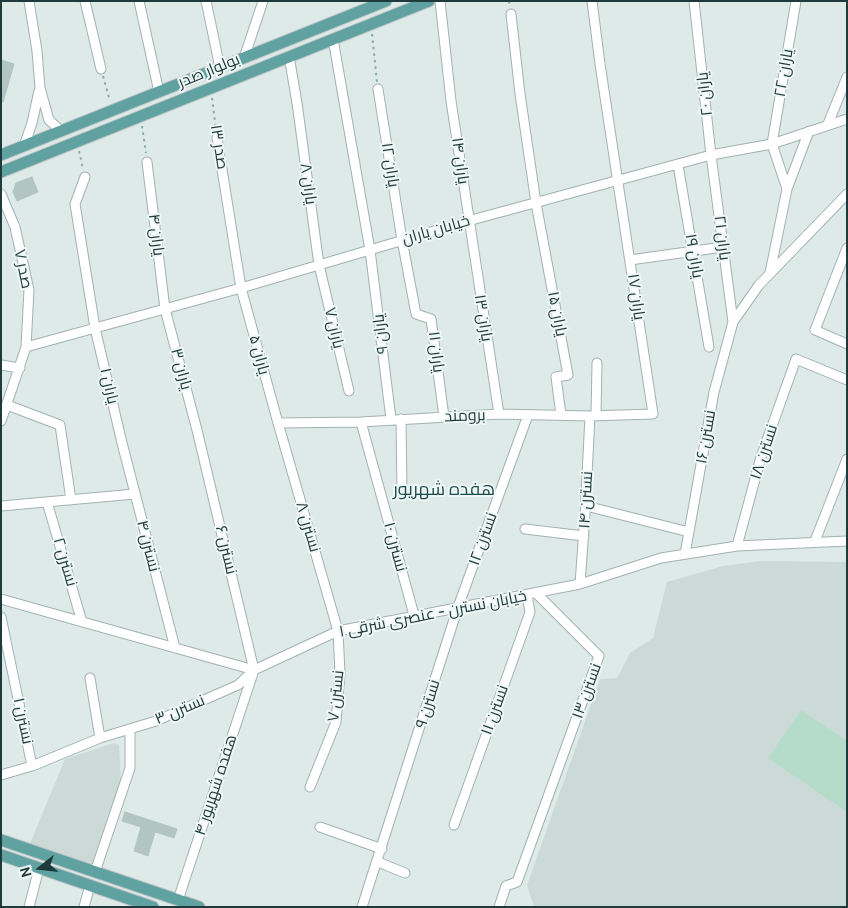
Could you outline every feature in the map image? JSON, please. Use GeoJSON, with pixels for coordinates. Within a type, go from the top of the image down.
{"type":"FeatureCollection","features":[{"type":"Feature","properties":{"kind":"main road","name":"بولوار صدر"},"geometry":{"type":"LineString","coordinates":[[1,155],[386,1]]}},
{"type":"Feature","properties":{"kind":"main road","name":"بولوار صدر"},"geometry":{"type":"LineString","coordinates":[[1,172],[429,1]]}},
{"type":"Feature","properties":{"kind":"main road"},"geometry":{"type":"LineString","coordinates":[[1,840],[199,907]]}},
{"type":"Feature","properties":{"kind":"main road"},"geometry":{"type":"LineString","coordinates":[[1,855],[147,906]]}},
{"type":"Feature","properties":{"kind":"street"},"geometry":{"type":"LineString","coordinates":[[29,1],[37,51],[40,88],[49,120],[61,131]]}},
{"type":"Feature","properties":{"kind":"street"},"geometry":{"type":"LineString","coordinates":[[85,1],[101,69]]}},
{"type":"Feature","properties":{"kind":"street"},"geometry":{"type":"LineString","coordinates":[[139,1],[159,92]]}},
{"type":"Feature","properties":{"kind":"street"},"geometry":{"type":"LineString","coordinates":[[206,1],[220,68]]}},
{"type":"Feature","properties":{"kind":"street"},"geometry":{"type":"LineString","coordinates":[[244,58],[263,1]]}},
{"type":"Feature","properties":{"kind":"street","name":"یاران ۱۴"},"geometry":{"type":"LineString","coordinates":[[440,1],[451,100],[468,221]]}},
{"type":"Feature","properties":{"kind":"street","name":"یاران ۱۷"},"geometry":{"type":"LineString","coordinates":[[592,1],[653,414]]}},
{"type":"Feature","properties":{"kind":"street","name":"یاران ۲۰"},"geometry":{"type":"LineString","coordinates":[[694,1],[711,155]]}},
{"type":"Feature","properties":{"kind":"street","name":"یاران ۲۲"},"geometry":{"type":"LineString","coordinates":[[772,144],[796,1]]}},
{"type":"Feature","properties":{"kind":"street"},"geometry":{"type":"LineString","coordinates":[[511,14],[520,94],[536,203]]}},
{"type":"Feature","properties":{"kind":"street","name":"یاران ۹"},"geometry":{"type":"LineString","coordinates":[[333,39],[353,144],[370,250],[391,419]]}},
{"type":"Feature","properties":{"kind":"street","name":"یاران ۸"},"geometry":{"type":"LineString","coordinates":[[289,56],[319,265]]}},
{"type":"Feature","properties":{"kind":"street"},"geometry":{"type":"LineString","coordinates":[[828,124],[847,77]]}},
{"type":"Feature","properties":{"kind":"street"},"geometry":{"type":"LineString","coordinates":[[24,146],[32,123],[40,88]]}},
{"type":"Feature","properties":{"kind":"street","name":"یاران ۱۲"},"geometry":{"type":"LineString","coordinates":[[378,89],[402,240]]}},
{"type":"Feature","properties":{"kind":"street","name":"خیابان یاران"},"geometry":{"type":"LineString","coordinates":[[26,346],[241,288],[468,221],[711,155],[772,144],[847,119]]}},
{"type":"Feature","properties":{"kind":"street"},"geometry":{"type":"LineString","coordinates":[[770,273],[787,189],[809,131]]}},
{"type":"Feature","properties":{"kind":"street","name":"صدر ۱۳"},"geometry":{"type":"LineString","coordinates":[[217,138],[241,288]]}},
{"type":"Feature","properties":{"kind":"street"},"geometry":{"type":"LineString","coordinates":[[772,144],[787,189]]}},
{"type":"Feature","properties":{"kind":"street","name":"یاران ۲۱"},"geometry":{"type":"LineString","coordinates":[[711,155],[733,322]]}},
{"type":"Feature","properties":{"kind":"street","name":"یاران ۴"},"geometry":{"type":"LineString","coordinates":[[147,162],[165,309]]}},
{"type":"Feature","properties":{"kind":"street","name":"یاران ۱۹"},"geometry":{"type":"LineString","coordinates":[[678,164],[709,347]]}},
{"type":"Feature","properties":{"kind":"street","name":"یاران ۱"},"geometry":{"type":"LineString","coordinates":[[85,177],[75,204],[95,328],[122,443]]}},
{"type":"Feature","properties":{"kind":"street","name":"صدر ۷"},"geometry":{"type":"LineString","coordinates":[[1,194],[15,227],[29,290],[26,346],[1,420]]}},
{"type":"Feature","properties":{"kind":"street"},"geometry":{"type":"LineString","coordinates":[[733,322],[759,285],[847,194]]}},
{"type":"Feature","properties":{"kind":"street","name":"یاران ۱۵"},"geometry":{"type":"LineString","coordinates":[[536,203],[568,375],[556,377],[560,415]]}},
{"type":"Feature","properties":{"kind":"street","name":"یاران ۱۳"},"geometry":{"type":"LineString","coordinates":[[468,221],[499,414]]}},
{"type":"Feature","properties":{"kind":"street","name":"یاران ۱۱"},"geometry":{"type":"LineString","coordinates":[[402,240],[416,314],[432,319],[444,417]]}},
{"type":"Feature","properties":{"kind":"street"},"geometry":{"type":"LineString","coordinates":[[630,260],[723,247]]}},
{"type":"Feature","properties":{"kind":"street"},"geometry":{"type":"LineString","coordinates":[[847,248],[815,330],[847,344]]}},
{"type":"Feature","properties":{"kind":"street","name":"یاران ۷"},"geometry":{"type":"LineString","coordinates":[[319,265],[349,390]]}},
{"type":"Feature","properties":{"kind":"street","name":"یاران ۵"},"geometry":{"type":"LineString","coordinates":[[241,288],[278,423]]}},
{"type":"Feature","properties":{"kind":"street","name":"یاران ۳"},"geometry":{"type":"LineString","coordinates":[[165,309],[197,430]]}},
{"type":"Feature","properties":{"kind":"street","name":"نسترن ۱۶"},"geometry":{"type":"LineString","coordinates":[[685,554],[714,392],[733,322]]}},
{"type":"Feature","properties":{"kind":"street","name":"نسترن ۱۸"},"geometry":{"type":"LineString","coordinates":[[737,546],[761,457],[796,359],[847,380]]}},
{"type":"Feature","properties":{"kind":"street","name":"نسترن ۱۴"},"geometry":{"type":"LineString","coordinates":[[580,584],[597,363]]}},
{"type":"Feature","properties":{"kind":"street"},"geometry":{"type":"LineString","coordinates":[[1,365],[20,368]]}},
{"type":"Feature","properties":{"kind":"street"},"geometry":{"type":"LineString","coordinates":[[6,405],[60,425],[71,500]]}},
{"type":"Feature","properties":{"kind":"street","name":"برومند"},"geometry":{"type":"LineString","coordinates":[[278,423],[361,422],[499,414],[593,416],[653,414]]}},
{"type":"Feature","properties":{"kind":"street","name":"نسترن ۱۲"},"geometry":{"type":"LineString","coordinates":[[458,607],[528,415]]}},
{"type":"Feature","properties":{"kind":"street"},"geometry":{"type":"LineString","coordinates":[[401,419],[402,493]]}},
{"type":"Feature","properties":{"kind":"street","name":"نسترن ۱۰"},"geometry":{"type":"LineString","coordinates":[[361,422],[414,615]]}},
{"type":"Feature","properties":{"kind":"street","name":"نسترن ۸"},"geometry":{"type":"LineString","coordinates":[[278,423],[338,631]]}},
{"type":"Feature","properties":{"kind":"street","name":"نسترن ۶"},"geometry":{"type":"LineString","coordinates":[[197,430],[254,670]]}},
{"type":"Feature","properties":{"kind":"street","name":"نسترن ۴"},"geometry":{"type":"LineString","coordinates":[[122,443],[175,648]]}},
{"type":"Feature","properties":{"kind":"street"},"geometry":{"type":"LineString","coordinates":[[814,541],[847,459]]}},
{"type":"Feature","properties":{"kind":"street"},"geometry":{"type":"LineString","coordinates":[[1,506],[135,494]]}},
{"type":"Feature","properties":{"kind":"street","name":"نسترن ۲"},"geometry":{"type":"LineString","coordinates":[[47,502],[82,622]]}},
{"type":"Feature","properties":{"kind":"street"},"geometry":{"type":"LineString","coordinates":[[586,506],[689,532]]}},
{"type":"Feature","properties":{"kind":"street"},"geometry":{"type":"LineString","coordinates":[[525,530],[584,536]]}},
{"type":"Feature","properties":{"kind":"street","name":"خیابان نسترن - عنصری شرقی ۱"},"geometry":{"type":"LineString","coordinates":[[254,670],[338,631],[580,584],[661,558],[737,546],[847,541]]}},
{"type":"Feature","properties":{"kind":"street","name":"نسترن ۱۳"},"geometry":{"type":"LineString","coordinates":[[499,907],[506,886],[517,882],[600,656],[531,594]]}},
{"type":"Feature","properties":{"kind":"street","name":"نسترن ۱۱"},"geometry":{"type":"LineString","coordinates":[[454,825],[530,612],[531,594]]}},
{"type":"Feature","properties":{"kind":"street"},"geometry":{"type":"LineString","coordinates":[[1,599],[254,670]]}},
{"type":"Feature","properties":{"kind":"street","name":"نسترن ۹"},"geometry":{"type":"LineString","coordinates":[[362,907],[398,800],[458,607]]}},
{"type":"Feature","properties":{"kind":"street","name":"نسترن ۱"},"geometry":{"type":"LineString","coordinates":[[1,617],[32,766]]}},
{"type":"Feature","properties":{"kind":"street","name":"نسترن ۷"},"geometry":{"type":"LineString","coordinates":[[310,787],[336,722],[340,673],[338,631]]}},
{"type":"Feature","properties":{"kind":"street","name":"نسترن ۳"},"geometry":{"type":"LineString","coordinates":[[100,738],[156,721],[238,685],[254,670]]}},
{"type":"Feature","properties":{"kind":"street","name":"هفده شهریور ۴"},"geometry":{"type":"LineString","coordinates":[[178,900],[254,670]]}},
{"type":"Feature","properties":{"kind":"street"},"geometry":{"type":"LineString","coordinates":[[1,775],[32,766],[100,738],[90,678]]}},
{"type":"Feature","properties":{"kind":"street"},"geometry":{"type":"LineString","coordinates":[[238,685],[246,685],[247,692]]}},
{"type":"Feature","properties":{"kind":"street"},"geometry":{"type":"LineString","coordinates":[[95,872],[130,768],[130,729]]}},
{"type":"Feature","properties":{"kind":"street"},"geometry":{"type":"LineString","coordinates":[[320,827],[382,849]]}},
{"type":"Feature","properties":{"kind":"street"},"geometry":{"type":"LineString","coordinates":[[378,862],[405,874]]}},
{"type":"Feature","properties":{"kind":"street"},"geometry":{"type":"LineString","coordinates":[[29,907],[39,868]]}},
{"type":"Feature","properties":{"kind":"street"},"geometry":{"type":"LineString","coordinates":[[84,907],[90,885]]}},
{"type":"Feature","properties":{"kind":"path"},"geometry":{"type":"LineString","coordinates":[[370,24],[378,89]]}},
{"type":"Feature","properties":{"kind":"path"},"geometry":{"type":"LineString","coordinates":[[101,69],[112,111]]}},
{"type":"Feature","properties":{"kind":"path","name":"صدر ۱۳"},"geometry":{"type":"LineString","coordinates":[[211,88],[217,138]]}},
{"type":"Feature","properties":{"kind":"path"},"geometry":{"type":"LineString","coordinates":[[140,116],[147,162]]}},
{"type":"Feature","properties":{"kind":"path"},"geometry":{"type":"LineString","coordinates":[[77,142],[85,177]]}},
{"type":"Feature","properties":{"kind":"shaded area"},"geometry":{"type":"Polygon","coordinates":[[[761,561],[847,562],[847,907],[534,907],[527,885],[600,679],[617,678],[630,653],[653,638],[667,582],[723,566],[761,561]]]}},
{"type":"Feature","properties":{"kind":"shaded area"},"geometry":{"type":"Polygon","coordinates":[[[114,743],[119,745],[121,782],[96,865],[91,867],[29,846],[65,759],[114,743]]]}},
{"type":"Feature","properties":{"kind":"green space"},"geometry":{"type":"Polygon","coordinates":[[[801,710],[847,741],[847,812],[768,758],[801,710]]]}},
{"type":"Feature","properties":{"kind":"building"},"geometry":{"type":"Polygon","coordinates":[[[1,60],[14,64],[3,102],[1,101],[1,60]]]}},
{"type":"Feature","properties":{"kind":"building"},"geometry":{"type":"Polygon","coordinates":[[[32,177],[38,192],[17,201],[13,192],[16,183],[32,177]]]}},
{"type":"Feature","properties":{"kind":"building"},"geometry":{"type":"Polygon","coordinates":[[[125,812],[177,829],[174,838],[155,832],[148,856],[134,851],[141,827],[122,821],[125,812]]]}},
{"type":"Feature","properties":{"kind":"district","name":"هفده شهریور"},"geometry":{"type":"Point","coordinates":[444,490]}}]}
